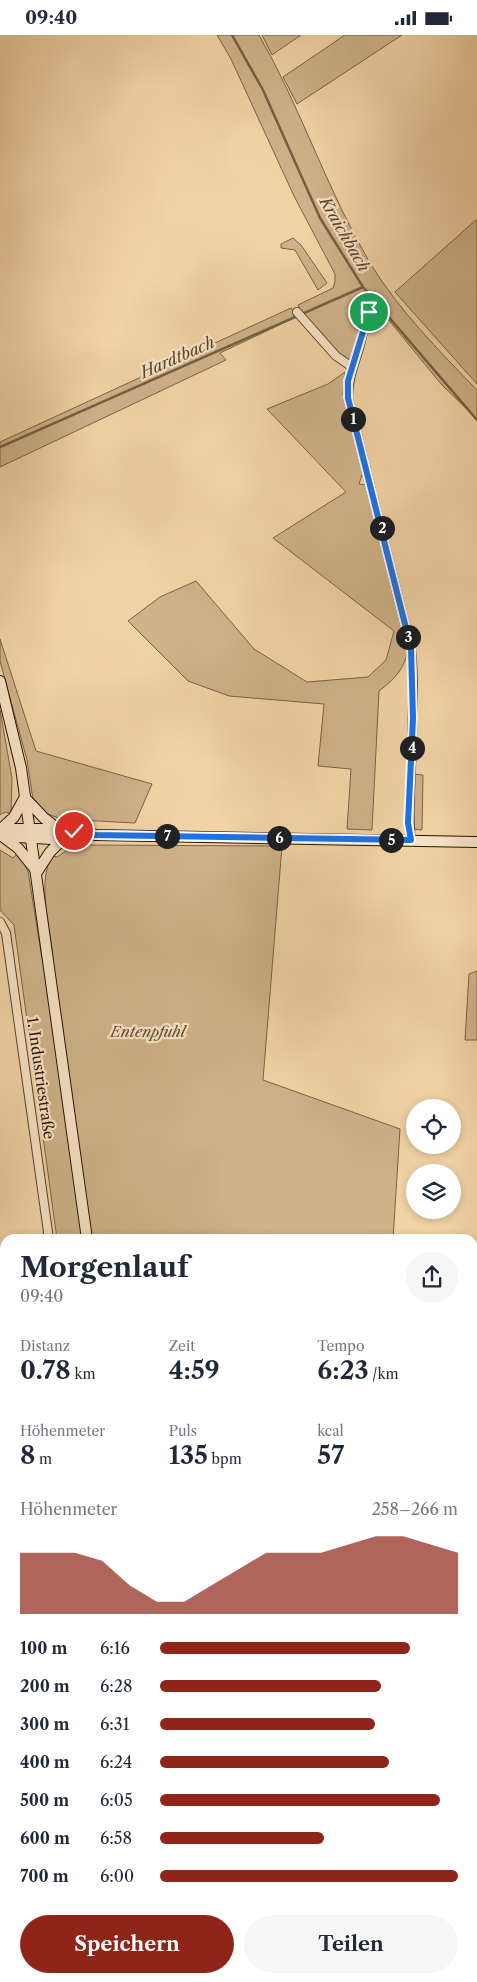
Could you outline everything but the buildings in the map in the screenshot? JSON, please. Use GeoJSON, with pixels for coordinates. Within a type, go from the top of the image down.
{"type":"FeatureCollection","features":[{"type":"Feature","properties":{"kind":"main road"},"geometry":{"type":"LineString","coordinates":[[0,681],[20,759],[86,1234]]}},
{"type":"Feature","properties":{"kind":"main road"},"geometry":{"type":"LineString","coordinates":[[25,797],[61,834]]}},
{"type":"Feature","properties":{"kind":"main road"},"geometry":{"type":"LineString","coordinates":[[1,832],[14,817],[25,797]]}},
{"type":"Feature","properties":{"kind":"main road"},"geometry":{"type":"LineString","coordinates":[[1,832],[477,842]]}},
{"type":"Feature","properties":{"kind":"main road"},"geometry":{"type":"LineString","coordinates":[[1,832],[18,848],[37,872]]}},
{"type":"Feature","properties":{"kind":"main road"},"geometry":{"type":"LineString","coordinates":[[37,872],[61,834]]}},
{"type":"Feature","properties":{"kind":"street"},"geometry":{"type":"LineString","coordinates":[[374,306],[367,316],[348,381],[348,398],[411,648],[413,718],[408,823],[411,840]]}},
{"type":"Feature","properties":{"kind":"street"},"geometry":{"type":"LineString","coordinates":[[299,314],[336,356],[352,367]]}},
{"type":"Feature","properties":{"kind":"street","name":"1. Industriestraße"},"geometry":{"type":"LineString","coordinates":[[0,922],[6,933],[49,1234]]}},
{"type":"Feature","properties":{"kind":"green space"},"geometry":{"type":"Polygon","coordinates":[[[217,35],[259,35],[288,91],[340,207],[370,263],[406,313],[477,390],[477,419],[441,384],[388,319],[372,304],[369,303],[363,317],[351,361],[334,352],[313,330],[298,305],[333,288],[335,274],[294,196],[231,59],[217,35]]]}},
{"type":"Feature","properties":{"kind":"green space"},"geometry":{"type":"Polygon","coordinates":[[[262,35],[301,35],[272,55],[262,35]]]}},
{"type":"Feature","properties":{"kind":"green space"},"geometry":{"type":"Polygon","coordinates":[[[345,35],[402,35],[297,104],[283,77],[345,35]]]}},
{"type":"Feature","properties":{"kind":"green space"},"geometry":{"type":"Polygon","coordinates":[[[477,219],[477,384],[395,292],[477,219]]]}},
{"type":"Feature","properties":{"kind":"green space"},"geometry":{"type":"Polygon","coordinates":[[[293,238],[301,245],[327,283],[318,290],[295,250],[281,248],[281,244],[293,238]]]}},
{"type":"Feature","properties":{"kind":"green space"},"geometry":{"type":"Polygon","coordinates":[[[291,308],[296,317],[220,353],[226,360],[0,467],[0,442],[291,308]]]}},
{"type":"Feature","properties":{"kind":"green space"},"geometry":{"type":"Polygon","coordinates":[[[345,372],[343,394],[364,469],[359,484],[368,485],[408,648],[405,661],[399,672],[379,691],[372,830],[347,829],[351,769],[318,766],[324,704],[229,696],[188,681],[128,621],[160,597],[196,581],[254,649],[307,682],[368,677],[386,660],[394,631],[273,538],[346,492],[267,409],[328,384],[345,372]]]}},
{"type":"Feature","properties":{"kind":"green space"},"geometry":{"type":"Polygon","coordinates":[[[0,639],[36,751],[152,784],[135,823],[61,819],[48,814],[44,815],[34,801],[32,793],[27,760],[0,661],[0,639]]]}},
{"type":"Feature","properties":{"kind":"green space"},"geometry":{"type":"Polygon","coordinates":[[[0,710],[12,778],[11,813],[5,812],[0,815],[0,710]]]}},
{"type":"Feature","properties":{"kind":"green space"},"geometry":{"type":"Polygon","coordinates":[[[413,774],[423,775],[422,830],[411,829],[413,774]]]}},
{"type":"Feature","properties":{"kind":"green space","name":"Entenpfuhl"},"geometry":{"type":"Polygon","coordinates":[[[82,845],[282,846],[263,1080],[400,1129],[393,1234],[56,1234],[14,925],[0,910],[0,850],[13,858],[18,853],[28,871],[42,959],[53,957],[45,891],[45,878],[48,866],[52,856],[57,857],[72,847],[82,845]]]}},
{"type":"Feature","properties":{"kind":"green space"},"geometry":{"type":"Polygon","coordinates":[[[477,971],[477,1040],[465,1040],[469,974],[477,971]]]}},
{"type":"Feature","properties":{"kind":"waterway","name":"Kraichbach"},"geometry":{"type":"LineString","coordinates":[[232,35],[263,90],[320,218],[363,287],[477,420]]}},
{"type":"Feature","properties":{"kind":"waterway","name":"Hardtbach"},"geometry":{"type":"LineString","coordinates":[[0,447],[363,287]]}},
{"type":"Feature","properties":{"kind":"route"},"geometry":{"type":"LineString","coordinates":[[74,831],[96,835],[411,840],[408,823],[413,718],[411,648],[397,586],[348,398],[348,381],[360,347],[365,321],[369,312]]}}]}
